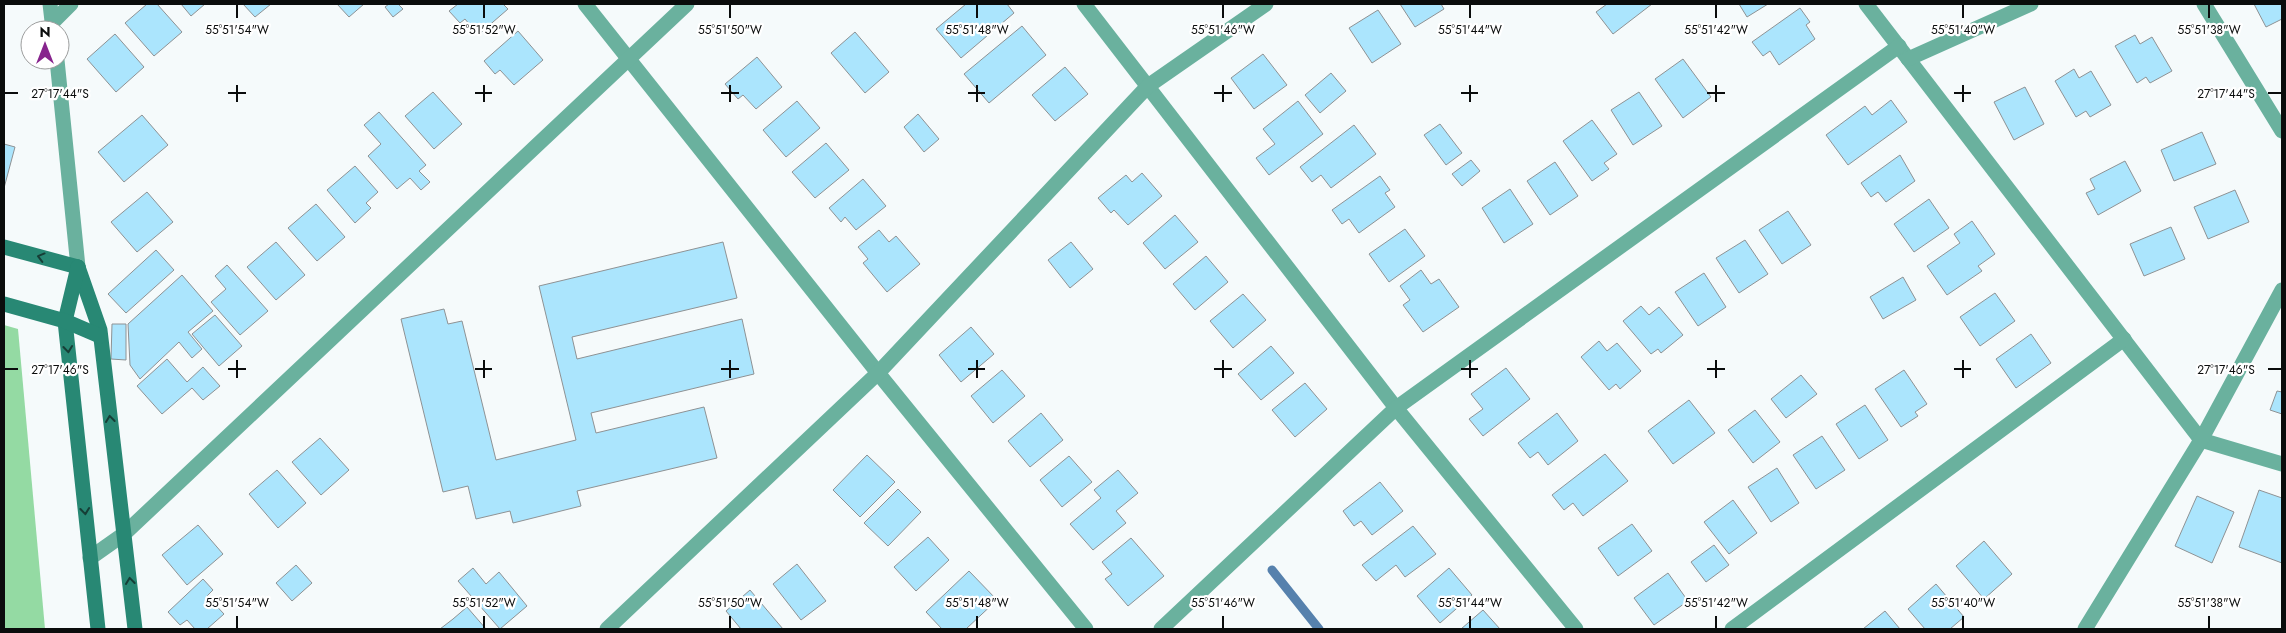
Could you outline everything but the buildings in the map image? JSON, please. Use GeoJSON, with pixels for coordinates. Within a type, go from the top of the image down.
{"type":"FeatureCollection","features":[{"type":"Feature","properties":{"kind":"street"},"geometry":{"type":"LineString","coordinates":[[50,4],[52,20]]}},
{"type":"Feature","properties":{"kind":"street"},"geometry":{"type":"LineString","coordinates":[[58,20],[71,4]]}},
{"type":"Feature","properties":{"kind":"street"},"geometry":{"type":"LineString","coordinates":[[585,4],[878,373],[1086,629]]}},
{"type":"Feature","properties":{"kind":"street"},"geometry":{"type":"LineString","coordinates":[[90,558],[124,534],[687,4]]}},
{"type":"Feature","properties":{"kind":"street"},"geometry":{"type":"LineString","coordinates":[[1084,4],[1396,408],[1576,629]]}},
{"type":"Feature","properties":{"kind":"street"},"geometry":{"type":"LineString","coordinates":[[607,629],[878,373],[1148,86],[1266,4]]}},
{"type":"Feature","properties":{"kind":"street"},"geometry":{"type":"LineString","coordinates":[[1866,4],[2201,440],[2282,464]]}},
{"type":"Feature","properties":{"kind":"street"},"geometry":{"type":"LineString","coordinates":[[1908,59],[2031,4]]}},
{"type":"Feature","properties":{"kind":"street"},"geometry":{"type":"LineString","coordinates":[[2204,4],[2282,131]]}},
{"type":"Feature","properties":{"kind":"street"},"geometry":{"type":"LineString","coordinates":[[1161,629],[1396,408],[1899,46]]}},
{"type":"Feature","properties":{"kind":"street"},"geometry":{"type":"LineString","coordinates":[[57,70],[78,267],[100,336],[136,629]]}},
{"type":"Feature","properties":{"kind":"street"},"geometry":{"type":"LineString","coordinates":[[4,247],[78,267]]}},
{"type":"Feature","properties":{"kind":"street"},"geometry":{"type":"LineString","coordinates":[[78,267],[65,321],[98,629]]}},
{"type":"Feature","properties":{"kind":"street"},"geometry":{"type":"LineString","coordinates":[[2085,629],[2201,440],[2282,290]]}},
{"type":"Feature","properties":{"kind":"street"},"geometry":{"type":"LineString","coordinates":[[4,304],[65,321],[100,336]]}},
{"type":"Feature","properties":{"kind":"street"},"geometry":{"type":"LineString","coordinates":[[1732,629],[2124,339]]}},
{"type":"Feature","properties":{"kind":"green space"},"geometry":{"type":"Polygon","coordinates":[[[4,325],[18,329],[45,629],[4,629],[4,325]]]}},
{"type":"Feature","properties":{"kind":"waterway"},"geometry":{"type":"LineString","coordinates":[[1272,570],[1319,629]]}}]}
